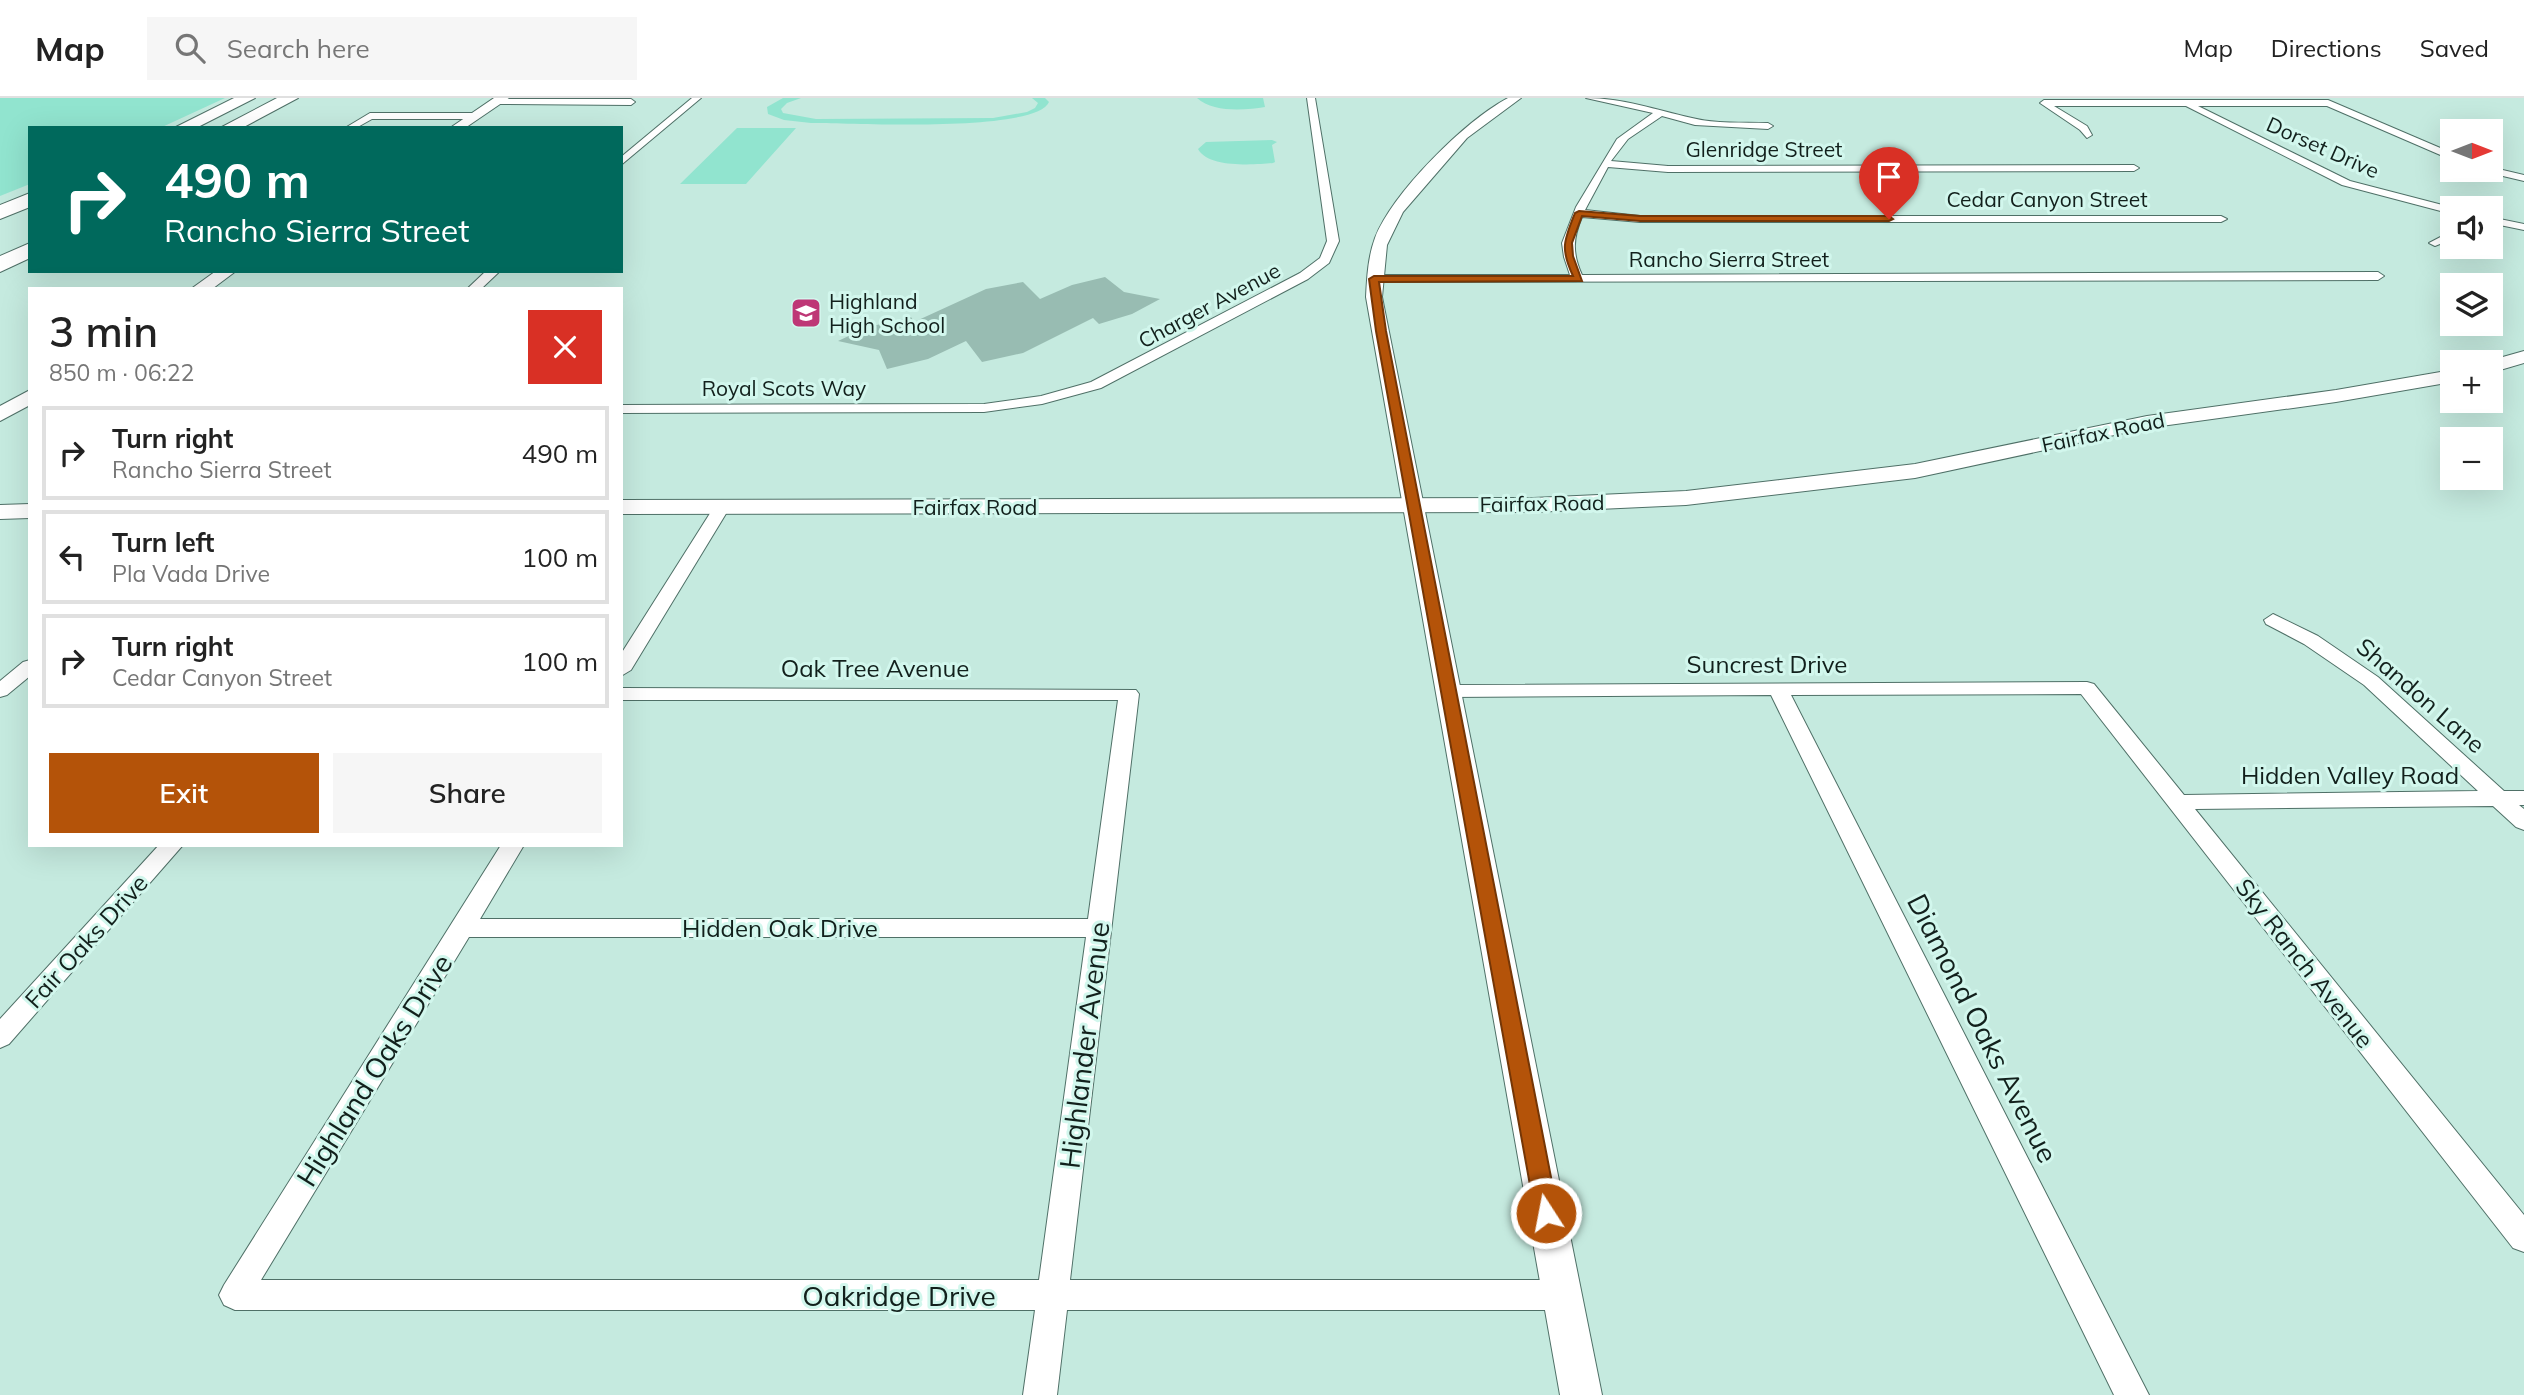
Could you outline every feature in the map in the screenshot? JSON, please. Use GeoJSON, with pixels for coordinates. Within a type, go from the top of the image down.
{"type":"FeatureCollection","features":[{"type":"Feature","properties":{"kind":"highway"},"geometry":{"type":"LineString","coordinates":[[186,126],[247,98]]}},
{"type":"Feature","properties":{"kind":"highway"},"geometry":{"type":"LineString","coordinates":[[232,126],[290,98]]}},
{"type":"Feature","properties":{"kind":"highway"},"geometry":{"type":"LineString","coordinates":[[248,126],[299,98]]}},
{"type":"Feature","properties":{"kind":"highway"},"geometry":{"type":"LineString","coordinates":[[0,202],[28,191]]}},
{"type":"Feature","properties":{"kind":"highway"},"geometry":{"type":"LineString","coordinates":[[0,213],[28,200]]}},
{"type":"Feature","properties":{"kind":"highway"},"geometry":{"type":"LineString","coordinates":[[0,243],[28,228]]}},
{"type":"Feature","properties":{"kind":"highway"},"geometry":{"type":"LineString","coordinates":[[0,265],[28,250]]}},
{"type":"Feature","properties":{"kind":"main road"},"geometry":{"type":"LineString","coordinates":[[459,126],[500,100]]}},
{"type":"Feature","properties":{"kind":"main road"},"geometry":{"type":"LineString","coordinates":[[204,287],[225,273]]}},
{"type":"Feature","properties":{"kind":"main road"},"geometry":{"type":"LineString","coordinates":[[2503,363],[2524,357]]}},
{"type":"Feature","properties":{"kind":"main road","name":"Fairfax Road"},"geometry":{"type":"LineString","coordinates":[[623,508],[1413,505],[1609,502],[1698,497],[1837,482],[1970,461],[2104,430],[2195,413],[2336,396],[2440,378]]}},
{"type":"Feature","properties":{"kind":"main road"},"geometry":{"type":"LineString","coordinates":[[0,415],[28,397]]}},
{"type":"Feature","properties":{"kind":"main road"},"geometry":{"type":"LineString","coordinates":[[0,512],[28,510]]}},
{"type":"Feature","properties":{"kind":"street"},"geometry":{"type":"LineString","coordinates":[[623,160],[692,108],[697,98]]}},
{"type":"Feature","properties":{"kind":"street","name":"Charger Avenue"},"geometry":{"type":"LineString","coordinates":[[947,409],[1013,405],[1096,385],[1314,269],[1325,260],[1333,241],[1311,98]]}},
{"type":"Feature","properties":{"kind":"street"},"geometry":{"type":"LineString","coordinates":[[1516,98],[1489,113],[1464,132],[1398,209],[1382,240],[1374,279],[1374,297],[1581,1395]]}},
{"type":"Feature","properties":{"kind":"street"},"geometry":{"type":"LineString","coordinates":[[1590,98],[1709,124],[1768,126]]}},
{"type":"Feature","properties":{"kind":"street"},"geometry":{"type":"LineString","coordinates":[[500,100],[631,102]]}},
{"type":"Feature","properties":{"kind":"street"},"geometry":{"type":"LineString","coordinates":[[2087,135],[2084,128],[2044,103],[2328,103],[2440,152]]}},
{"type":"Feature","properties":{"kind":"street","name":"Dorset Drive"},"geometry":{"type":"LineString","coordinates":[[2185,103],[2346,183],[2440,208]]}},
{"type":"Feature","properties":{"kind":"street"},"geometry":{"type":"LineString","coordinates":[[1578,279],[1567,243],[1579,213],[1605,164],[1622,139],[1660,113]]}},
{"type":"Feature","properties":{"kind":"street"},"geometry":{"type":"LineString","coordinates":[[353,126],[370,117],[474,117]]}},
{"type":"Feature","properties":{"kind":"street","name":"Glenridge Street"},"geometry":{"type":"LineString","coordinates":[[1605,164],[1668,169],[2134,168]]}},
{"type":"Feature","properties":{"kind":"street"},"geometry":{"type":"LineString","coordinates":[[2503,173],[2524,178]]}},
{"type":"Feature","properties":{"kind":"street","name":"Cedar Canyon Street"},"geometry":{"type":"LineString","coordinates":[[1579,213],[1640,219],[2221,219]]}},
{"type":"Feature","properties":{"kind":"street"},"geometry":{"type":"LineString","coordinates":[[2503,223],[2524,227]]}},
{"type":"Feature","properties":{"kind":"street"},"geometry":{"type":"LineString","coordinates":[[2435,243],[2440,240]]}},
{"type":"Feature","properties":{"kind":"street"},"geometry":{"type":"LineString","coordinates":[[476,287],[492,273]]}},
{"type":"Feature","properties":{"kind":"street","name":"Rancho Sierra Street"},"geometry":{"type":"LineString","coordinates":[[1374,279],[2378,276]]}},
{"type":"Feature","properties":{"kind":"street","name":"Royal Scots Way"},"geometry":{"type":"LineString","coordinates":[[623,409],[947,409]]}},
{"type":"Feature","properties":{"kind":"street"},"geometry":{"type":"LineString","coordinates":[[623,667],[722,508]]}},
{"type":"Feature","properties":{"kind":"street","name":"Shandon Lane"},"geometry":{"type":"LineString","coordinates":[[2273,620],[2343,660],[2371,681],[2524,822]]}},
{"type":"Feature","properties":{"kind":"street"},"geometry":{"type":"LineString","coordinates":[[0,691],[28,668]]}},
{"type":"Feature","properties":{"kind":"street","name":"Suncrest Drive"},"geometry":{"type":"LineString","coordinates":[[1448,691],[2087,688]]}},
{"type":"Feature","properties":{"kind":"street","name":"Sky Ranch Avenue"},"geometry":{"type":"LineString","coordinates":[[2087,688],[2524,1238]]}},
{"type":"Feature","properties":{"kind":"street","name":"Diamond Oaks Avenue"},"geometry":{"type":"LineString","coordinates":[[1778,690],[2132,1395]]}},
{"type":"Feature","properties":{"kind":"street","name":"Oak Tree Avenue"},"geometry":{"type":"LineString","coordinates":[[623,694],[1129,694]]}},
{"type":"Feature","properties":{"kind":"street","name":"Highlander Avenue"},"geometry":{"type":"LineString","coordinates":[[1040,1395],[1129,694]]}},
{"type":"Feature","properties":{"kind":"street","name":"Hidden Valley Road"},"geometry":{"type":"LineString","coordinates":[[2177,802],[2524,799]]}},
{"type":"Feature","properties":{"kind":"street","name":"Fair Oaks Drive"},"geometry":{"type":"LineString","coordinates":[[0,1037],[171,847]]}},
{"type":"Feature","properties":{"kind":"street","name":"Highland Oaks Drive"},"geometry":{"type":"LineString","coordinates":[[235,1295],[512,847]]}},
{"type":"Feature","properties":{"kind":"street","name":"Hidden Oak Drive"},"geometry":{"type":"LineString","coordinates":[[462,928],[1099,928]]}},
{"type":"Feature","properties":{"kind":"street","name":"Oakridge Drive"},"geometry":{"type":"LineString","coordinates":[[235,1295],[1562,1295]]}},
{"type":"Feature","properties":{"kind":"green space"},"geometry":{"type":"Polygon","coordinates":[[[0,98],[225,98],[164,126],[28,126],[28,185],[0,196],[0,98]]]}},
{"type":"Feature","properties":{"kind":"green space"},"geometry":{"type":"Polygon","coordinates":[[[783,98],[801,98],[787,103],[781,109],[783,113],[816,119],[993,118],[1035,108],[1038,103],[1032,98],[1045,98],[1049,102],[1037,112],[978,122],[862,124],[811,123],[784,120],[768,114],[767,107],[783,98]]]}},
{"type":"Feature","properties":{"kind":"green space"},"geometry":{"type":"Polygon","coordinates":[[[1197,98],[1263,98],[1265,107],[1221,108],[1197,98]]]}},
{"type":"Feature","properties":{"kind":"green space"},"geometry":{"type":"Polygon","coordinates":[[[737,128],[796,128],[746,184],[680,184],[737,128]]]}},
{"type":"Feature","properties":{"kind":"green space"},"geometry":{"type":"Polygon","coordinates":[[[1206,142],[1277,142],[1272,145],[1273,163],[1221,162],[1203,155],[1198,149],[1206,142]]]}},
{"type":"Feature","properties":{"kind":"building","name":"Highland High School"},"geometry":{"type":"Polygon","coordinates":[[[1105,277],[1124,292],[1160,299],[1132,314],[1099,324],[1093,318],[1023,353],[982,362],[966,341],[928,359],[887,369],[879,350],[838,341],[868,327],[911,317],[914,322],[986,289],[1023,282],[1040,299],[1072,285],[1105,277]]]}},
{"type":"Feature","properties":{"kind":"place","name":"Highland High School"},"geometry":{"type":"Point","coordinates":[806,313]}},
{"type":"Feature","properties":{"kind":"route"},"geometry":{"type":"LineString","coordinates":[[1546,1213],[1374,297],[1374,279],[1578,279],[1567,243],[1579,213],[1640,219],[1889,219]]}}]}
